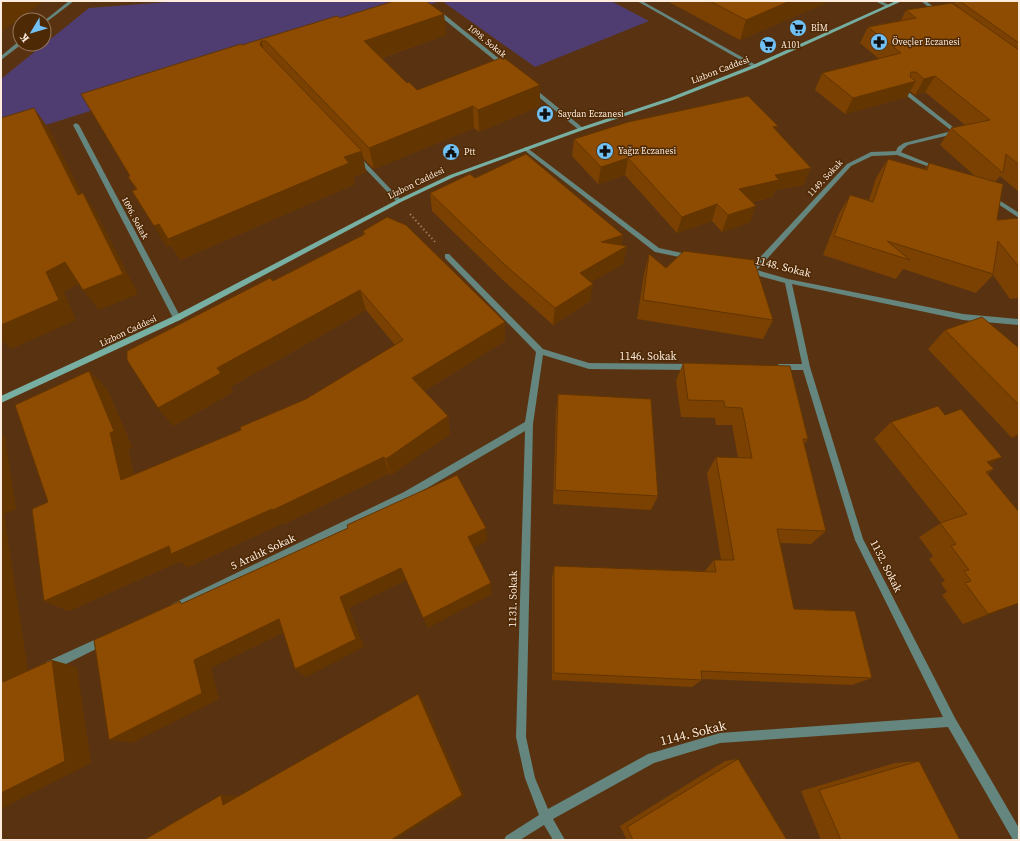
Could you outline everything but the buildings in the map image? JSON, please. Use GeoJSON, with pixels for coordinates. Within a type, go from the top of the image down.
{"type":"FeatureCollection","features":[{"type":"Feature","properties":{"kind":"main road","name":"Lizbon Caddesi"},"geometry":{"type":"LineString","coordinates":[[1,400],[177,318],[399,201],[452,176],[581,129],[671,99],[755,66],[900,1]]}},
{"type":"Feature","properties":{"kind":"street"},"geometry":{"type":"LineString","coordinates":[[52,17],[72,1]]}},
{"type":"Feature","properties":{"kind":"street"},"geometry":{"type":"LineString","coordinates":[[639,1],[755,66]]}},
{"type":"Feature","properties":{"kind":"street"},"geometry":{"type":"LineString","coordinates":[[877,1],[889,6]]}},
{"type":"Feature","properties":{"kind":"street"},"geometry":{"type":"LineString","coordinates":[[923,1],[942,15]]}},
{"type":"Feature","properties":{"kind":"street","name":"1098. Sokak"},"geometry":{"type":"LineString","coordinates":[[438,12],[510,70]]}},
{"type":"Feature","properties":{"kind":"street"},"geometry":{"type":"LineString","coordinates":[[1,58],[12,49]]}},
{"type":"Feature","properties":{"kind":"street"},"geometry":{"type":"LineString","coordinates":[[528,85],[581,129]]}},
{"type":"Feature","properties":{"kind":"street"},"geometry":{"type":"LineString","coordinates":[[898,153],[900,148],[906,144],[956,132],[904,91]]}},
{"type":"Feature","properties":{"kind":"street","name":"1096. Sokak"},"geometry":{"type":"LineString","coordinates":[[76,125],[177,318]]}},
{"type":"Feature","properties":{"kind":"street"},"geometry":{"type":"LineString","coordinates":[[526,149],[657,250],[694,258]]}},
{"type":"Feature","properties":{"kind":"street","name":"1149. Sokak"},"geometry":{"type":"LineString","coordinates":[[752,270],[849,165],[871,154],[898,153],[946,172]]}},
{"type":"Feature","properties":{"kind":"street"},"geometry":{"type":"LineString","coordinates":[[356,155],[399,201]]}},
{"type":"Feature","properties":{"kind":"street"},"geometry":{"type":"LineString","coordinates":[[984,193],[1019,216]]}},
{"type":"Feature","properties":{"kind":"street"},"geometry":{"type":"LineString","coordinates":[[447,256],[540,351]]}},
{"type":"Feature","properties":{"kind":"street","name":"1148. Sokak"},"geometry":{"type":"LineString","coordinates":[[737,267],[788,281],[963,317],[1019,322]]}},
{"type":"Feature","properties":{"kind":"street","name":"1132. Sokak"},"geometry":{"type":"LineString","coordinates":[[788,281],[806,367],[859,540],[951,722],[1019,839]]}},
{"type":"Feature","properties":{"kind":"street"},"geometry":{"type":"LineString","coordinates":[[963,317],[976,327]]}},
{"type":"Feature","properties":{"kind":"street","name":"1146. Sokak"},"geometry":{"type":"LineString","coordinates":[[540,351],[589,366],[697,367]]}},
{"type":"Feature","properties":{"kind":"street","name":"1131. Sokak"},"geometry":{"type":"LineString","coordinates":[[540,351],[529,424],[521,737],[530,778],[546,817],[559,840]]}},
{"type":"Feature","properties":{"kind":"street"},"geometry":{"type":"LineString","coordinates":[[767,367],[806,367]]}},
{"type":"Feature","properties":{"kind":"street","name":"5 Aralık Sokak"},"geometry":{"type":"LineString","coordinates":[[166,611],[394,502],[449,472],[529,424]]}},
{"type":"Feature","properties":{"kind":"street"},"geometry":{"type":"LineString","coordinates":[[44,669],[109,639]]}},
{"type":"Feature","properties":{"kind":"street","name":"1144. Sokak"},"geometry":{"type":"LineString","coordinates":[[510,840],[546,817],[652,758],[720,738],[951,722]]}},
{"type":"Feature","properties":{"kind":"path"},"geometry":{"type":"LineString","coordinates":[[399,201],[447,256]]}},
{"type":"Feature","properties":{"kind":"shaded area"},"geometry":{"type":"Polygon","coordinates":[[[181,1],[441,1],[1,139],[1,79],[34,52],[52,52],[52,38],[89,8],[181,1]]]}},
{"type":"Feature","properties":{"kind":"shaded area"},"geometry":{"type":"Polygon","coordinates":[[[442,1],[611,1],[649,21],[535,67],[442,1]]]}},
{"type":"Feature","properties":{"kind":"place","name":"BİM"},"geometry":{"type":"Point","coordinates":[798,28]}},
{"type":"Feature","properties":{"kind":"place","name":"Öveçler Eczanesi"},"geometry":{"type":"Point","coordinates":[879,42]}},
{"type":"Feature","properties":{"kind":"place","name":"A101"},"geometry":{"type":"Point","coordinates":[768,45]}},
{"type":"Feature","properties":{"kind":"place","name":"Saydan Eczanesi"},"geometry":{"type":"Point","coordinates":[545,114]}},
{"type":"Feature","properties":{"kind":"place","name":"Yağız Eczanesi"},"geometry":{"type":"Point","coordinates":[605,151]}},
{"type":"Feature","properties":{"kind":"place","name":"Ptt"},"geometry":{"type":"Point","coordinates":[451,152]}}]}
